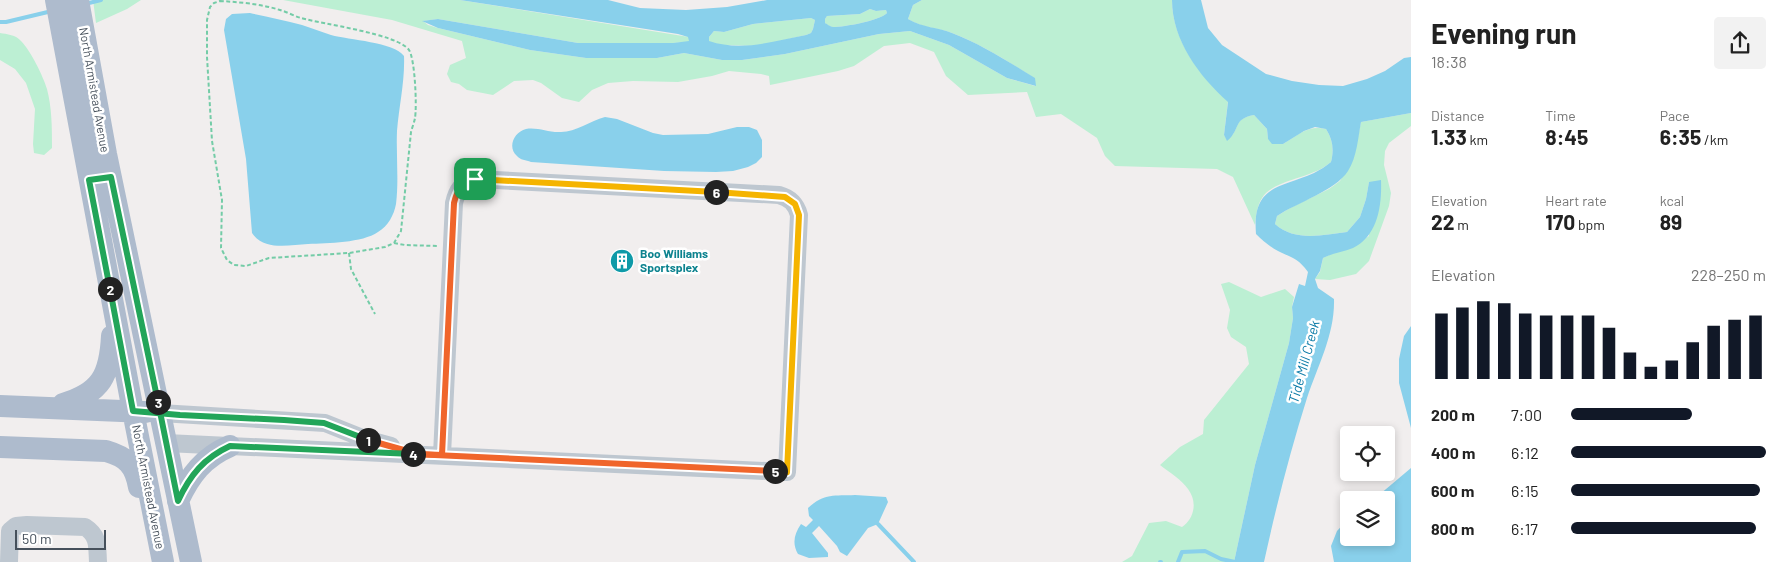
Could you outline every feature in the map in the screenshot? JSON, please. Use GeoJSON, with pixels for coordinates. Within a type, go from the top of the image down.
{"type":"FeatureCollection","features":[{"type":"Feature","properties":{"kind":"main road","name":"North Armistead Avenue"},"geometry":{"type":"LineString","coordinates":[[63,0],[72,31],[100,179],[160,413],[191,562]]}},
{"type":"Feature","properties":{"kind":"main road","name":"North Armistead Avenue"},"geometry":{"type":"LineString","coordinates":[[100,179],[114,308],[163,562]]}},
{"type":"Feature","properties":{"kind":"main road"},"geometry":{"type":"LineString","coordinates":[[50,408],[78,400],[101,382],[109,365],[114,308]]}},
{"type":"Feature","properties":{"kind":"main road"},"geometry":{"type":"LineString","coordinates":[[0,406],[160,413]]}},
{"type":"Feature","properties":{"kind":"main road"},"geometry":{"type":"LineString","coordinates":[[0,438],[166,443]]}},
{"type":"Feature","properties":{"kind":"main road"},"geometry":{"type":"LineString","coordinates":[[178,501],[185,486],[199,466],[217,452],[230,446]]}},
{"type":"Feature","properties":{"kind":"main road"},"geometry":{"type":"LineString","coordinates":[[0,447],[98,450],[120,456],[135,470],[139,490],[155,524]]}},
{"type":"Feature","properties":{"kind":"street"},"geometry":{"type":"LineString","coordinates":[[166,443],[787,472],[799,215],[795,204],[779,195],[475,179],[463,185],[456,194],[442,455]]}},
{"type":"Feature","properties":{"kind":"street"},"geometry":{"type":"LineString","coordinates":[[160,413],[324,423],[365,439],[418,454]]}},
{"type":"Feature","properties":{"kind":"street"},"geometry":{"type":"LineString","coordinates":[[9,562],[10,531],[16,526],[26,525],[85,527],[92,532],[97,542],[98,562]]}},
{"type":"Feature","properties":{"kind":"path"},"geometry":{"type":"LineString","coordinates":[[394,243],[401,231],[411,132],[415,118],[416,104],[412,56],[408,48],[389,39],[364,31],[300,18],[279,10],[237,2],[220,1],[214,3],[210,7],[207,20],[208,86],[212,141],[222,200],[221,248],[227,260],[234,265],[246,266],[269,258],[348,253],[385,247],[394,243],[452,247]]}},
{"type":"Feature","properties":{"kind":"path"},"geometry":{"type":"LineString","coordinates":[[348,253],[351,269],[375,314]]}},
{"type":"Feature","properties":{"kind":"green space"},"geometry":{"type":"Polygon","coordinates":[[[93,0],[141,0],[127,9],[96,23],[93,0]]]}},
{"type":"Feature","properties":{"kind":"green space"},"geometry":{"type":"Polygon","coordinates":[[[283,0],[460,0],[689,37],[689,42],[673,43],[578,43],[438,19],[423,21],[428,25],[438,28],[530,50],[586,58],[657,58],[684,53],[722,60],[742,60],[785,54],[879,34],[910,31],[949,45],[1007,78],[1035,86],[1034,78],[984,48],[963,37],[920,25],[908,19],[913,5],[922,0],[1172,0],[1173,15],[1182,43],[1198,69],[1228,101],[1224,135],[1227,140],[1234,133],[1242,119],[1254,115],[1267,129],[1268,139],[1283,144],[1308,130],[1314,128],[1326,129],[1333,149],[1332,158],[1331,162],[1321,169],[1278,185],[1266,193],[1259,204],[1255,225],[1233,177],[1217,169],[1115,166],[1105,156],[1097,138],[1061,114],[1036,117],[1027,92],[968,95],[946,76],[934,52],[910,43],[884,46],[854,66],[838,71],[770,85],[769,76],[729,71],[678,82],[633,81],[608,83],[592,90],[579,102],[562,98],[541,83],[533,80],[514,81],[493,95],[467,90],[459,84],[451,82],[447,74],[450,65],[466,58],[462,41],[392,20],[283,0]]]}},
{"type":"Feature","properties":{"kind":"green space"},"geometry":{"type":"Polygon","coordinates":[[[870,9],[876,11],[886,10],[887,13],[877,19],[853,25],[833,27],[825,23],[827,16],[860,14],[870,9]]]}},
{"type":"Feature","properties":{"kind":"green space"},"geometry":{"type":"Polygon","coordinates":[[[811,18],[815,20],[813,29],[811,33],[806,35],[758,46],[720,45],[709,42],[709,37],[714,31],[724,32],[753,24],[811,18]]]}},
{"type":"Feature","properties":{"kind":"green space"},"geometry":{"type":"Polygon","coordinates":[[[0,33],[14,36],[25,45],[33,57],[45,84],[51,111],[52,148],[44,155],[34,153],[35,109],[26,83],[15,69],[0,60],[0,33]]]}},
{"type":"Feature","properties":{"kind":"green space"},"geometry":{"type":"Polygon","coordinates":[[[1411,113],[1411,126],[1389,143],[1385,151],[1384,165],[1391,193],[1389,206],[1369,261],[1356,274],[1330,280],[1315,279],[1320,272],[1323,258],[1353,247],[1369,236],[1369,182],[1360,217],[1347,232],[1319,236],[1291,233],[1275,224],[1277,216],[1329,189],[1340,181],[1354,156],[1361,122],[1411,113]]]}},
{"type":"Feature","properties":{"kind":"green space"},"geometry":{"type":"Polygon","coordinates":[[[1229,282],[1261,297],[1285,289],[1294,297],[1289,343],[1255,465],[1234,562],[1122,562],[1132,556],[1149,523],[1166,521],[1182,527],[1192,515],[1194,505],[1188,489],[1179,479],[1160,465],[1180,447],[1203,434],[1204,420],[1249,364],[1246,347],[1231,337],[1227,328],[1230,310],[1221,284],[1229,282]]]}},
{"type":"Feature","properties":{"kind":"water"},"geometry":{"type":"Polygon","coordinates":[[[460,0],[608,0],[640,8],[686,10],[727,7],[767,0],[922,0],[913,5],[908,19],[963,37],[1035,78],[1036,86],[1007,78],[949,45],[910,31],[879,34],[785,54],[742,60],[722,60],[684,53],[657,58],[586,58],[530,50],[438,28],[422,21],[438,19],[578,43],[673,43],[689,41],[688,37],[460,0]],[[870,9],[860,14],[827,16],[825,23],[833,27],[853,25],[877,19],[887,13],[886,10],[876,11],[870,9]],[[811,18],[753,24],[724,32],[714,31],[709,37],[709,41],[733,46],[745,46],[806,35],[811,33],[813,29],[815,20],[811,18]]]}},
{"type":"Feature","properties":{"kind":"water"},"geometry":{"type":"Polygon","coordinates":[[[1172,0],[1201,0],[1208,28],[1222,45],[1266,74],[1292,81],[1343,86],[1367,79],[1385,71],[1404,58],[1411,57],[1411,113],[1361,122],[1353,160],[1342,178],[1325,190],[1277,216],[1275,224],[1291,233],[1319,236],[1347,232],[1360,217],[1369,182],[1381,180],[1381,199],[1377,219],[1368,236],[1353,248],[1323,258],[1320,271],[1315,279],[1318,288],[1334,299],[1332,325],[1295,439],[1278,500],[1264,562],[1234,562],[1255,465],[1289,343],[1293,318],[1292,307],[1299,284],[1305,286],[1308,272],[1298,261],[1272,248],[1256,234],[1256,218],[1264,197],[1271,191],[1314,173],[1331,162],[1332,145],[1326,129],[1315,127],[1304,131],[1283,144],[1272,144],[1268,139],[1267,129],[1254,115],[1242,119],[1227,141],[1224,135],[1228,102],[1207,81],[1189,56],[1177,29],[1173,15],[1172,0]]]}},
{"type":"Feature","properties":{"kind":"water"},"geometry":{"type":"Polygon","coordinates":[[[250,13],[296,23],[331,35],[381,45],[399,51],[404,56],[403,84],[397,131],[396,204],[394,212],[385,227],[371,236],[335,243],[277,246],[257,239],[252,233],[246,159],[224,30],[226,19],[232,14],[250,13]]]}},
{"type":"Feature","properties":{"kind":"water"},"geometry":{"type":"Polygon","coordinates":[[[605,117],[617,119],[663,135],[708,134],[737,127],[749,127],[757,130],[762,140],[762,157],[748,167],[733,171],[664,171],[531,162],[518,157],[512,148],[515,136],[526,129],[567,132],[605,117]]]}},
{"type":"Feature","properties":{"kind":"water"},"geometry":{"type":"Polygon","coordinates":[[[1411,326],[1411,428],[1399,383],[1399,359],[1404,336],[1411,326]]]}},
{"type":"Feature","properties":{"kind":"water"},"geometry":{"type":"Polygon","coordinates":[[[1411,468],[1411,562],[1334,562],[1331,546],[1340,528],[1340,546],[1395,546],[1395,491],[1384,491],[1411,468]]]}},
{"type":"Feature","properties":{"kind":"water"},"geometry":{"type":"Polygon","coordinates":[[[855,495],[886,497],[888,502],[878,524],[868,528],[847,556],[840,552],[819,526],[812,533],[828,553],[828,557],[809,558],[798,554],[794,543],[797,532],[801,524],[806,527],[813,520],[809,516],[808,508],[825,498],[855,495]]]}},
{"type":"Feature","properties":{"kind":"waterway","name":"Tide Mill Creek"},"geometry":{"type":"LineString","coordinates":[[85,4],[101,0]]}},
{"type":"Feature","properties":{"kind":"waterway","name":"Tide Mill Creek"},"geometry":{"type":"LineString","coordinates":[[0,22],[52,11]]}},
{"type":"Feature","properties":{"kind":"waterway"},"geometry":{"type":"LineString","coordinates":[[878,524],[914,562]]}},
{"type":"Feature","properties":{"kind":"waterway"},"geometry":{"type":"LineString","coordinates":[[1178,562],[1182,552],[1205,551],[1221,559],[1235,562]]}},
{"type":"Feature","properties":{"kind":"place","name":"Boo Williams Sportsplex"},"geometry":{"type":"Point","coordinates":[622,261]}},
{"type":"Feature","properties":{"kind":"route"},"geometry":{"type":"LineString","coordinates":[[475,179],[459,188],[454,203],[442,455],[418,454],[365,439],[324,423],[175,415],[160,413],[133,411],[89,180],[111,177],[160,413],[178,501],[191,475],[199,466],[207,458],[230,446],[787,472],[799,215],[795,204],[779,195],[475,179]]}}]}
